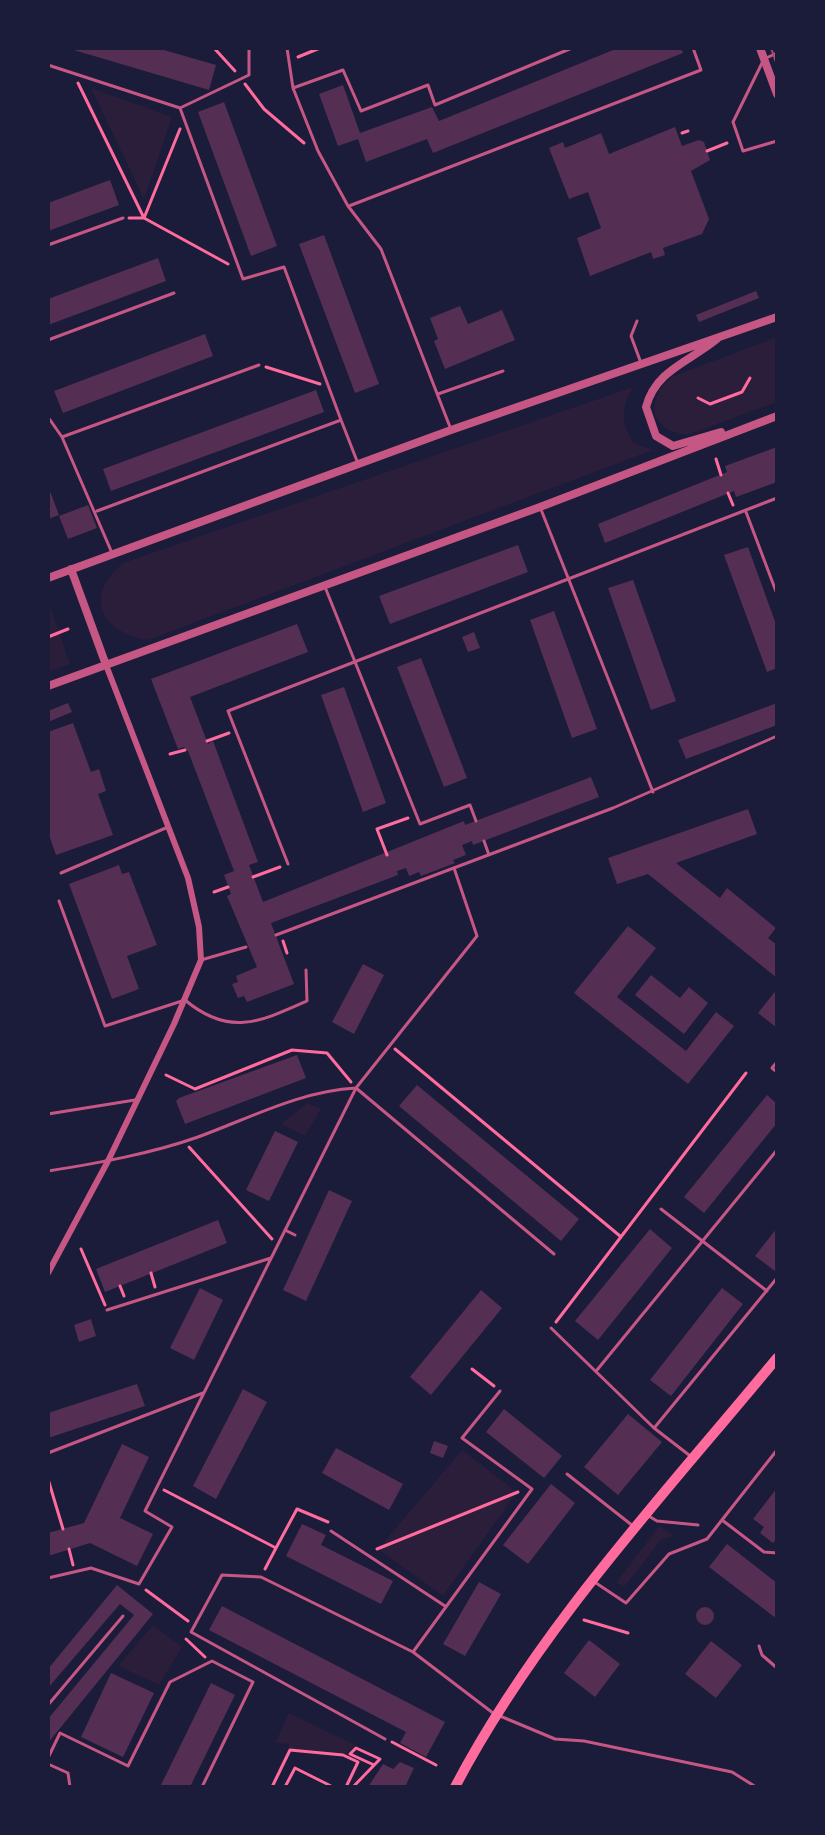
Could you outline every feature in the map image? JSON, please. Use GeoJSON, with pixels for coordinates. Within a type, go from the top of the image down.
{"type":"FeatureCollection","features":[{"type":"Feature","properties":{"kind":"main road"},"geometry":{"type":"LineString","coordinates":[[455,1787],[494,1714],[593,1581],[777,1358]]}},
{"type":"Feature","properties":{"kind":"street"},"geometry":{"type":"LineString","coordinates":[[760,48],[777,94]]}},
{"type":"Feature","properties":{"kind":"street"},"geometry":{"type":"LineString","coordinates":[[48,578],[451,430],[777,317]]}},
{"type":"Feature","properties":{"kind":"street"},"geometry":{"type":"LineString","coordinates":[[724,334],[665,373],[649,395],[647,417],[656,436],[673,446],[750,426]]}},
{"type":"Feature","properties":{"kind":"street"},"geometry":{"type":"LineString","coordinates":[[48,686],[324,583],[540,507],[777,416]]}},
{"type":"Feature","properties":{"kind":"street"},"geometry":{"type":"LineString","coordinates":[[48,1273],[108,1161],[201,960],[194,899],[71,569]]}},
{"type":"Feature","properties":{"kind":"lane"},"geometry":{"type":"LineString","coordinates":[[48,65],[180,108],[249,75],[249,48]]}},
{"type":"Feature","properties":{"kind":"lane"},"geometry":{"type":"LineString","coordinates":[[287,48],[293,88],[318,151],[348,206],[381,249],[451,430]]}},
{"type":"Feature","properties":{"kind":"lane"},"geometry":{"type":"LineString","coordinates":[[293,88],[343,70],[361,111],[428,85],[435,105],[572,48]]}},
{"type":"Feature","properties":{"kind":"lane"},"geometry":{"type":"LineString","coordinates":[[348,206],[701,70],[693,48]]}},
{"type":"Feature","properties":{"kind":"lane"},"geometry":{"type":"LineString","coordinates":[[777,53],[764,59],[733,122],[743,151],[777,141]]}},
{"type":"Feature","properties":{"kind":"lane"},"geometry":{"type":"LineString","coordinates":[[180,108],[243,279],[284,267],[358,465]]}},
{"type":"Feature","properties":{"kind":"lane"},"geometry":{"type":"LineString","coordinates":[[48,245],[123,218]]}},
{"type":"Feature","properties":{"kind":"lane"},"geometry":{"type":"LineString","coordinates":[[48,340],[174,293]]}},
{"type":"Feature","properties":{"kind":"lane"},"geometry":{"type":"LineString","coordinates":[[637,321],[631,336],[641,363]]}},
{"type":"Feature","properties":{"kind":"lane"},"geometry":{"type":"LineString","coordinates":[[62,437],[259,365]]}},
{"type":"Feature","properties":{"kind":"lane"},"geometry":{"type":"LineString","coordinates":[[438,394],[503,371]]}},
{"type":"Feature","properties":{"kind":"lane"},"geometry":{"type":"LineString","coordinates":[[48,417],[62,437],[97,511],[112,553]]}},
{"type":"Feature","properties":{"kind":"lane"},"geometry":{"type":"LineString","coordinates":[[97,511],[341,420]]}},
{"type":"Feature","properties":{"kind":"lane"},"geometry":{"type":"LineString","coordinates":[[288,864],[228,711],[777,498]]}},
{"type":"Feature","properties":{"kind":"lane"},"geometry":{"type":"LineString","coordinates":[[540,507],[653,792]]}},
{"type":"Feature","properties":{"kind":"lane"},"geometry":{"type":"LineString","coordinates":[[745,510],[777,594]]}},
{"type":"Feature","properties":{"kind":"lane"},"geometry":{"type":"LineString","coordinates":[[324,583],[420,824],[470,805],[476,821]]}},
{"type":"Feature","properties":{"kind":"lane"},"geometry":{"type":"LineString","coordinates":[[278,934],[653,792],[777,736]]}},
{"type":"Feature","properties":{"kind":"lane"},"geometry":{"type":"LineString","coordinates":[[61,873],[168,827]]}},
{"type":"Feature","properties":{"kind":"lane"},"geometry":{"type":"LineString","coordinates":[[484,841],[489,855]]}},
{"type":"Feature","properties":{"kind":"lane"},"geometry":{"type":"LineString","coordinates":[[48,1578],[91,1568],[139,1584],[172,1527],[145,1511],[356,1088],[477,936],[454,868]]}},
{"type":"Feature","properties":{"kind":"lane"},"geometry":{"type":"LineString","coordinates":[[59,901],[105,1026],[185,1000],[197,1011],[231,1024],[261,1021],[307,1001],[306,970]]}},
{"type":"Feature","properties":{"kind":"lane"},"geometry":{"type":"LineString","coordinates":[[201,960],[246,947]]}},
{"type":"Feature","properties":{"kind":"lane"},"geometry":{"type":"LineString","coordinates":[[777,1062],[772,1068],[777,1072]]}},
{"type":"Feature","properties":{"kind":"lane"},"geometry":{"type":"LineString","coordinates":[[48,1171],[108,1161],[184,1141],[323,1090],[356,1088],[554,1254]]}},
{"type":"Feature","properties":{"kind":"lane"},"geometry":{"type":"LineString","coordinates":[[48,1114],[136,1100]]}},
{"type":"Feature","properties":{"kind":"lane"},"geometry":{"type":"LineString","coordinates":[[597,1370],[777,1150]]}},
{"type":"Feature","properties":{"kind":"lane"},"geometry":{"type":"LineString","coordinates":[[661,1209],[767,1291]]}},
{"type":"Feature","properties":{"kind":"lane"},"geometry":{"type":"LineString","coordinates":[[285,1230],[295,1235]]}},
{"type":"Feature","properties":{"kind":"lane"},"geometry":{"type":"LineString","coordinates":[[107,1310],[271,1258]]}},
{"type":"Feature","properties":{"kind":"lane"},"geometry":{"type":"LineString","coordinates":[[654,1428],[777,1278]]}},
{"type":"Feature","properties":{"kind":"lane"},"geometry":{"type":"LineString","coordinates":[[551,1328],[654,1428],[694,1459]]}},
{"type":"Feature","properties":{"kind":"lane"},"geometry":{"type":"LineString","coordinates":[[413,1652],[532,1489],[462,1438],[500,1391]]}},
{"type":"Feature","properties":{"kind":"lane"},"geometry":{"type":"LineString","coordinates":[[48,1453],[203,1393]]}},
{"type":"Feature","properties":{"kind":"lane"},"geometry":{"type":"LineString","coordinates":[[593,1581],[626,1603],[669,1554],[707,1539],[777,1450]]}},
{"type":"Feature","properties":{"kind":"lane"},"geometry":{"type":"LineString","coordinates":[[567,1474],[636,1529]]}},
{"type":"Feature","properties":{"kind":"lane"},"geometry":{"type":"LineString","coordinates":[[647,1515],[657,1521],[698,1525]]}},
{"type":"Feature","properties":{"kind":"lane"},"geometry":{"type":"LineString","coordinates":[[722,1520],[764,1552],[777,1553]]}},
{"type":"Feature","properties":{"kind":"lane"},"geometry":{"type":"LineString","coordinates":[[331,1531],[446,1607]]}},
{"type":"Feature","properties":{"kind":"lane"},"geometry":{"type":"LineString","coordinates":[[385,1739],[191,1632],[222,1575],[261,1577],[413,1652],[494,1714],[555,1739],[584,1741],[732,1772],[756,1787]]}},
{"type":"Feature","properties":{"kind":"lane"},"geometry":{"type":"LineString","coordinates":[[48,1705],[123,1616]]}},
{"type":"Feature","properties":{"kind":"lane"},"geometry":{"type":"LineString","coordinates":[[759,1646],[762,1655],[777,1668]]}},
{"type":"Feature","properties":{"kind":"lane"},"geometry":{"type":"LineString","coordinates":[[48,1758],[60,1733],[128,1766],[170,1682],[212,1661],[253,1682],[202,1787]]}},
{"type":"Feature","properties":{"kind":"lane"},"geometry":{"type":"LineString","coordinates":[[48,1764],[68,1773],[70,1787]]}},
{"type":"Feature","properties":{"kind":"path"},"geometry":{"type":"LineString","coordinates":[[214,48],[264,109],[293,136],[318,151]]}},
{"type":"Feature","properties":{"kind":"path"},"geometry":{"type":"LineString","coordinates":[[287,61],[320,48]]}},
{"type":"Feature","properties":{"kind":"path"},"geometry":{"type":"LineString","coordinates":[[73,73],[144,218]]}},
{"type":"Feature","properties":{"kind":"path"},"geometry":{"type":"LineString","coordinates":[[144,218],[184,118]]}},
{"type":"Feature","properties":{"kind":"path"},"geometry":{"type":"LineString","coordinates":[[682,133],[688,131]]}},
{"type":"Feature","properties":{"kind":"path"},"geometry":{"type":"LineString","coordinates":[[707,151],[727,143]]}},
{"type":"Feature","properties":{"kind":"path"},"geometry":{"type":"LineString","coordinates":[[123,218],[144,218],[240,270]]}},
{"type":"Feature","properties":{"kind":"path"},"geometry":{"type":"LineString","coordinates":[[259,365],[328,386]]}},
{"type":"Feature","properties":{"kind":"path"},"geometry":{"type":"LineString","coordinates":[[698,398],[710,404],[742,392],[750,378]]}},
{"type":"Feature","properties":{"kind":"path"},"geometry":{"type":"LineString","coordinates":[[716,459],[721,475]]}},
{"type":"Feature","properties":{"kind":"path"},"geometry":{"type":"LineString","coordinates":[[728,493],[736,514]]}},
{"type":"Feature","properties":{"kind":"path"},"geometry":{"type":"LineString","coordinates":[[48,637],[68,629]]}},
{"type":"Feature","properties":{"kind":"path"},"geometry":{"type":"LineString","coordinates":[[207,741],[236,730]]}},
{"type":"Feature","properties":{"kind":"path"},"geometry":{"type":"LineString","coordinates":[[170,754],[185,750]]}},
{"type":"Feature","properties":{"kind":"path"},"geometry":{"type":"LineString","coordinates":[[387,855],[377,829],[416,815]]}},
{"type":"Feature","properties":{"kind":"path"},"geometry":{"type":"LineString","coordinates":[[253,877],[288,864]]}},
{"type":"Feature","properties":{"kind":"path"},"geometry":{"type":"LineString","coordinates":[[214,892],[228,887]]}},
{"type":"Feature","properties":{"kind":"path"},"geometry":{"type":"LineString","coordinates":[[278,934],[287,953]]}},
{"type":"Feature","properties":{"kind":"path"},"geometry":{"type":"LineString","coordinates":[[389,1044],[620,1236]]}},
{"type":"Feature","properties":{"kind":"path"},"geometry":{"type":"LineString","coordinates":[[166,1075],[195,1089],[292,1050],[327,1053],[356,1088]]}},
{"type":"Feature","properties":{"kind":"path"},"geometry":{"type":"LineString","coordinates":[[551,1328],[746,1073]]}},
{"type":"Feature","properties":{"kind":"path"},"geometry":{"type":"LineString","coordinates":[[184,1141],[277,1245]]}},
{"type":"Feature","properties":{"kind":"path"},"geometry":{"type":"LineString","coordinates":[[81,1249],[107,1310]]}},
{"type":"Feature","properties":{"kind":"path"},"geometry":{"type":"LineString","coordinates":[[151,1273],[155,1287]]}},
{"type":"Feature","properties":{"kind":"path"},"geometry":{"type":"LineString","coordinates":[[120,1286],[124,1297]]}},
{"type":"Feature","properties":{"kind":"path"},"geometry":{"type":"LineString","coordinates":[[472,1369],[500,1391]]}},
{"type":"Feature","properties":{"kind":"path"},"geometry":{"type":"LineString","coordinates":[[48,1479],[63,1529]]}},
{"type":"Feature","properties":{"kind":"path"},"geometry":{"type":"LineString","coordinates":[[157,1486],[276,1548]]}},
{"type":"Feature","properties":{"kind":"path"},"geometry":{"type":"LineString","coordinates":[[366,1554],[532,1489]]}},
{"type":"Feature","properties":{"kind":"path"},"geometry":{"type":"LineString","coordinates":[[261,1577],[297,1509],[334,1525],[331,1531]]}},
{"type":"Feature","properties":{"kind":"path"},"geometry":{"type":"LineString","coordinates":[[69,1549],[75,1572]]}},
{"type":"Feature","properties":{"kind":"path"},"geometry":{"type":"LineString","coordinates":[[139,1584],[195,1625]]}},
{"type":"Feature","properties":{"kind":"path"},"geometry":{"type":"LineString","coordinates":[[584,1620],[628,1633]]}},
{"type":"Feature","properties":{"kind":"path"},"geometry":{"type":"LineString","coordinates":[[185,1641],[212,1661]]}},
{"type":"Feature","properties":{"kind":"path"},"geometry":{"type":"LineString","coordinates":[[385,1739],[436,1765]]}},
{"type":"Feature","properties":{"kind":"path"},"geometry":{"type":"LineString","coordinates":[[353,1787],[380,1759],[356,1748],[350,1754],[374,1765]]}},
{"type":"Feature","properties":{"kind":"path"},"geometry":{"type":"LineString","coordinates":[[272,1787],[290,1750],[343,1755],[358,1762],[346,1787]]}},
{"type":"Feature","properties":{"kind":"path"},"geometry":{"type":"LineString","coordinates":[[284,1763],[333,1787]]}},
{"type":"Feature","properties":{"kind":"path"},"geometry":{"type":"LineString","coordinates":[[285,1787],[295,1768]]}},
{"type":"Feature","properties":{"kind":"path"},"geometry":{"type":"LineString","coordinates":[[314,1787],[322,1787]]}},
{"type":"Feature","properties":{"kind":"shaded area"},"geometry":{"type":"Polygon","coordinates":[[[91,88],[172,117],[144,199],[91,88]]]}},
{"type":"Feature","properties":{"kind":"shaded area"},"geometry":{"type":"Polygon","coordinates":[[[777,337],[777,402],[687,435],[674,432],[658,421],[655,414],[657,396],[671,377],[777,337]]]}},
{"type":"Feature","properties":{"kind":"shaded area"},"geometry":{"type":"Polygon","coordinates":[[[633,387],[624,409],[624,422],[634,443],[653,450],[148,640],[118,629],[108,621],[102,610],[104,587],[123,563],[633,387]]]}},
{"type":"Feature","properties":{"kind":"shaded area"},"geometry":{"type":"Polygon","coordinates":[[[48,601],[70,664],[48,672],[48,601]]]}},
{"type":"Feature","properties":{"kind":"shaded area"},"geometry":{"type":"Polygon","coordinates":[[[307,1103],[321,1109],[305,1136],[281,1124],[307,1103]]]}},
{"type":"Feature","properties":{"kind":"shaded area"},"geometry":{"type":"Polygon","coordinates":[[[462,1450],[517,1492],[443,1596],[378,1549],[462,1450]]]}},
{"type":"Feature","properties":{"kind":"shaded area"},"geometry":{"type":"Polygon","coordinates":[[[659,1526],[674,1536],[661,1540],[625,1586],[616,1583],[659,1526]]]}},
{"type":"Feature","properties":{"kind":"shaded area"},"geometry":{"type":"Polygon","coordinates":[[[153,1625],[182,1647],[159,1685],[118,1666],[153,1625]]]}},
{"type":"Feature","properties":{"kind":"shaded area"},"geometry":{"type":"Polygon","coordinates":[[[289,1713],[355,1745],[346,1754],[288,1748],[289,1744],[275,1743],[289,1713]]]}},
{"type":"Feature","properties":{"kind":"building"},"geometry":{"type":"Polygon","coordinates":[[[67,48],[157,48],[216,65],[209,90],[67,48]]]}},
{"type":"Feature","properties":{"kind":"building"},"geometry":{"type":"Polygon","coordinates":[[[618,48],[681,48],[683,53],[433,153],[427,139],[366,162],[358,139],[338,146],[319,94],[343,85],[360,133],[432,107],[439,121],[618,48]]]}},
{"type":"Feature","properties":{"kind":"building"},"geometry":{"type":"Polygon","coordinates":[[[224,102],[277,246],[251,256],[198,112],[224,102]]]}},
{"type":"Feature","properties":{"kind":"building"},"geometry":{"type":"Polygon","coordinates":[[[675,127],[682,146],[699,140],[704,142],[710,160],[691,171],[709,219],[702,234],[663,248],[665,255],[653,259],[651,252],[590,276],[577,238],[601,228],[588,192],[569,199],[549,148],[563,142],[565,148],[601,133],[609,154],[675,127]]]}},
{"type":"Feature","properties":{"kind":"building"},"geometry":{"type":"Polygon","coordinates":[[[110,180],[119,205],[48,231],[48,203],[110,180]]]}},
{"type":"Feature","properties":{"kind":"building"},"geometry":{"type":"Polygon","coordinates":[[[324,235],[379,384],[355,393],[299,244],[324,235]]]}},
{"type":"Feature","properties":{"kind":"building"},"geometry":{"type":"Polygon","coordinates":[[[158,258],[166,281],[48,325],[48,299],[158,258]]]}},
{"type":"Feature","properties":{"kind":"building"},"geometry":{"type":"Polygon","coordinates":[[[756,291],[759,298],[699,322],[696,315],[756,291]]]}},
{"type":"Feature","properties":{"kind":"building"},"geometry":{"type":"Polygon","coordinates":[[[460,306],[468,324],[502,310],[515,340],[445,369],[434,341],[438,339],[430,318],[460,306]]]}},
{"type":"Feature","properties":{"kind":"building"},"geometry":{"type":"Polygon","coordinates":[[[205,334],[213,356],[63,413],[54,391],[205,334]]]}},
{"type":"Feature","properties":{"kind":"building"},"geometry":{"type":"Polygon","coordinates":[[[316,390],[324,412],[111,491],[103,469],[316,390]]]}},
{"type":"Feature","properties":{"kind":"building"},"geometry":{"type":"Polygon","coordinates":[[[777,447],[777,482],[736,497],[734,491],[605,543],[598,524],[727,472],[725,466],[777,447]]]}},
{"type":"Feature","properties":{"kind":"building"},"geometry":{"type":"Polygon","coordinates":[[[48,486],[59,515],[48,519],[48,486]]]}},
{"type":"Feature","properties":{"kind":"building"},"geometry":{"type":"Polygon","coordinates":[[[88,505],[97,528],[68,539],[59,516],[88,505]]]}},
{"type":"Feature","properties":{"kind":"building"},"geometry":{"type":"Polygon","coordinates":[[[518,545],[528,572],[390,624],[379,596],[518,545]]]}},
{"type":"Feature","properties":{"kind":"building"},"geometry":{"type":"Polygon","coordinates":[[[748,547],[777,627],[777,668],[767,672],[724,555],[748,547]]]}},
{"type":"Feature","properties":{"kind":"building"},"geometry":{"type":"Polygon","coordinates":[[[633,580],[676,701],[651,710],[608,588],[633,580]]]}},
{"type":"Feature","properties":{"kind":"building"},"geometry":{"type":"Polygon","coordinates":[[[554,611],[597,729],[572,738],[530,620],[554,611]]]}},
{"type":"Feature","properties":{"kind":"building"},"geometry":{"type":"Polygon","coordinates":[[[297,624],[308,652],[190,697],[208,744],[213,741],[258,862],[249,865],[263,902],[464,821],[465,825],[591,777],[599,797],[473,845],[472,841],[462,845],[466,855],[453,860],[455,863],[421,876],[419,872],[409,876],[406,868],[397,871],[398,875],[271,923],[294,984],[247,1002],[244,996],[238,998],[232,984],[238,982],[236,976],[257,967],[227,896],[231,894],[224,875],[234,871],[188,751],[184,747],[178,749],[151,679],[297,624]]]}},
{"type":"Feature","properties":{"kind":"building"},"geometry":{"type":"Polygon","coordinates":[[[474,632],[480,648],[468,652],[462,637],[474,632]]]}},
{"type":"Feature","properties":{"kind":"building"},"geometry":{"type":"Polygon","coordinates":[[[421,658],[467,778],[444,787],[397,667],[421,658]]]}},
{"type":"Feature","properties":{"kind":"building"},"geometry":{"type":"Polygon","coordinates":[[[344,687],[386,803],[363,812],[321,695],[344,687]]]}},
{"type":"Feature","properties":{"kind":"building"},"geometry":{"type":"Polygon","coordinates":[[[68,703],[72,712],[48,722],[48,711],[68,703]]]}},
{"type":"Feature","properties":{"kind":"building"},"geometry":{"type":"Polygon","coordinates":[[[777,703],[777,725],[686,759],[678,740],[777,703]]]}},
{"type":"Feature","properties":{"kind":"building"},"geometry":{"type":"Polygon","coordinates":[[[73,723],[91,772],[99,769],[106,791],[98,794],[113,835],[56,855],[48,832],[48,732],[73,723]]]}},
{"type":"Feature","properties":{"kind":"building"},"geometry":{"type":"Polygon","coordinates":[[[748,809],[757,834],[676,863],[720,898],[727,888],[776,928],[768,938],[777,945],[777,978],[648,874],[617,884],[608,858],[748,809]]]}},
{"type":"Feature","properties":{"kind":"building"},"geometry":{"type":"Polygon","coordinates":[[[119,865],[122,874],[129,872],[157,945],[127,956],[139,989],[112,999],[69,884],[119,865]]]}},
{"type":"Feature","properties":{"kind":"building"},"geometry":{"type":"Polygon","coordinates":[[[628,926],[656,948],[617,997],[686,1051],[716,1012],[734,1026],[688,1084],[574,993],[628,926]]]}},
{"type":"Feature","properties":{"kind":"building"},"geometry":{"type":"Polygon","coordinates":[[[363,964],[384,975],[354,1034],[332,1022],[363,964]]]}},
{"type":"Feature","properties":{"kind":"building"},"geometry":{"type":"Polygon","coordinates":[[[651,975],[680,998],[689,987],[708,1003],[684,1034],[635,995],[651,975]]]}},
{"type":"Feature","properties":{"kind":"building"},"geometry":{"type":"Polygon","coordinates":[[[777,989],[777,1028],[758,1013],[777,989]]]}},
{"type":"Feature","properties":{"kind":"building"},"geometry":{"type":"Polygon","coordinates":[[[297,1055],[306,1078],[185,1124],[176,1101],[179,1098],[297,1055]]]}},
{"type":"Feature","properties":{"kind":"building"},"geometry":{"type":"Polygon","coordinates":[[[417,1085],[579,1219],[561,1241],[399,1106],[417,1085]]]}},
{"type":"Feature","properties":{"kind":"building"},"geometry":{"type":"Polygon","coordinates":[[[767,1095],[777,1104],[777,1123],[704,1213],[684,1197],[767,1095]]]}},
{"type":"Feature","properties":{"kind":"building"},"geometry":{"type":"Polygon","coordinates":[[[275,1131],[298,1142],[269,1201],[246,1190],[275,1131]]]}},
{"type":"Feature","properties":{"kind":"building"},"geometry":{"type":"Polygon","coordinates":[[[329,1190],[352,1201],[306,1301],[283,1290],[329,1190]]]}},
{"type":"Feature","properties":{"kind":"building"},"geometry":{"type":"Polygon","coordinates":[[[218,1220],[227,1243],[105,1292],[96,1269],[218,1220]]]}},
{"type":"Feature","properties":{"kind":"building"},"geometry":{"type":"Polygon","coordinates":[[[777,1228],[777,1268],[775,1271],[755,1256],[777,1228]]]}},
{"type":"Feature","properties":{"kind":"building"},"geometry":{"type":"Polygon","coordinates":[[[650,1229],[672,1248],[598,1340],[575,1321],[650,1229]]]}},
{"type":"Feature","properties":{"kind":"building"},"geometry":{"type":"Polygon","coordinates":[[[200,1288],[223,1300],[194,1360],[170,1348],[200,1288]]]}},
{"type":"Feature","properties":{"kind":"building"},"geometry":{"type":"Polygon","coordinates":[[[722,1288],[743,1304],[671,1396],[650,1380],[722,1288]]]}},
{"type":"Feature","properties":{"kind":"building"},"geometry":{"type":"Polygon","coordinates":[[[481,1290],[502,1308],[431,1395],[410,1377],[481,1290]]]}},
{"type":"Feature","properties":{"kind":"building"},"geometry":{"type":"Polygon","coordinates":[[[91,1319],[96,1336],[79,1342],[74,1325],[91,1319]]]}},
{"type":"Feature","properties":{"kind":"building"},"geometry":{"type":"Polygon","coordinates":[[[137,1384],[145,1406],[48,1438],[48,1413],[137,1384]]]}},
{"type":"Feature","properties":{"kind":"building"},"geometry":{"type":"Polygon","coordinates":[[[243,1389],[267,1402],[216,1499],[193,1486],[243,1389]]]}},
{"type":"Feature","properties":{"kind":"building"},"geometry":{"type":"Polygon","coordinates":[[[504,1409],[562,1456],[544,1478],[486,1432],[504,1409]]]}},
{"type":"Feature","properties":{"kind":"building"},"geometry":{"type":"Polygon","coordinates":[[[628,1414],[662,1442],[618,1495],[584,1467],[628,1414]]]}},
{"type":"Feature","properties":{"kind":"building"},"geometry":{"type":"Polygon","coordinates":[[[434,1441],[448,1446],[443,1458],[430,1453],[434,1441]]]}},
{"type":"Feature","properties":{"kind":"building"},"geometry":{"type":"Polygon","coordinates":[[[122,1444],[149,1457],[120,1518],[153,1534],[137,1566],[90,1543],[48,1556],[48,1533],[84,1523],[122,1444]]]}},
{"type":"Feature","properties":{"kind":"building"},"geometry":{"type":"Polygon","coordinates":[[[336,1448],[403,1484],[389,1510],[322,1473],[336,1448]]]}},
{"type":"Feature","properties":{"kind":"building"},"geometry":{"type":"Polygon","coordinates":[[[551,1484],[575,1503],[528,1564],[503,1545],[551,1484]]]}},
{"type":"Feature","properties":{"kind":"building"},"geometry":{"type":"Polygon","coordinates":[[[777,1488],[777,1538],[773,1543],[760,1533],[764,1527],[753,1519],[777,1488]]]}},
{"type":"Feature","properties":{"kind":"building"},"geometry":{"type":"Polygon","coordinates":[[[302,1524],[326,1535],[321,1545],[393,1581],[381,1604],[286,1556],[302,1524]]]}},
{"type":"Feature","properties":{"kind":"building"},"geometry":{"type":"Polygon","coordinates":[[[727,1544],[777,1583],[777,1619],[709,1567],[727,1544]]]}},
{"type":"Feature","properties":{"kind":"building"},"geometry":{"type":"Polygon","coordinates":[[[479,1582],[501,1594],[465,1656],[443,1644],[479,1582]]]}},
{"type":"Feature","properties":{"kind":"building"},"geometry":{"type":"Polygon","coordinates":[[[117,1585],[153,1614],[48,1743],[48,1719],[134,1615],[120,1604],[48,1688],[48,1669],[117,1585]]]}},
{"type":"Feature","properties":{"kind":"building"},"geometry":{"type":"Polygon","coordinates":[[[222,1606],[445,1722],[426,1757],[400,1743],[406,1732],[209,1630],[222,1606]]]}},
{"type":"Feature","properties":{"kind":"building"},"geometry":{"type":"Polygon","coordinates":[[[705,1607],[714,1616],[705,1625],[696,1616],[705,1607]]]}},
{"type":"Feature","properties":{"kind":"building"},"geometry":{"type":"Polygon","coordinates":[[[589,1640],[620,1664],[595,1697],[564,1673],[589,1640]]]}},
{"type":"Feature","properties":{"kind":"building"},"geometry":{"type":"Polygon","coordinates":[[[711,1641],[742,1665],[716,1698],[685,1674],[711,1641]]]}},
{"type":"Feature","properties":{"kind":"building"},"geometry":{"type":"Polygon","coordinates":[[[111,1673],[154,1693],[123,1757],[81,1737],[111,1673]]]}},
{"type":"Feature","properties":{"kind":"building"},"geometry":{"type":"Polygon","coordinates":[[[211,1683],[235,1695],[190,1787],[160,1787],[211,1683]]]}},
{"type":"Feature","properties":{"kind":"building"},"geometry":{"type":"Polygon","coordinates":[[[400,1762],[414,1768],[405,1787],[368,1787],[383,1764],[393,1769],[400,1762]]]}},
{"type":"Feature","properties":{"kind":"tram line"},"geometry":{"type":"LineString","coordinates":[[771,48],[777,65]]}}]}
